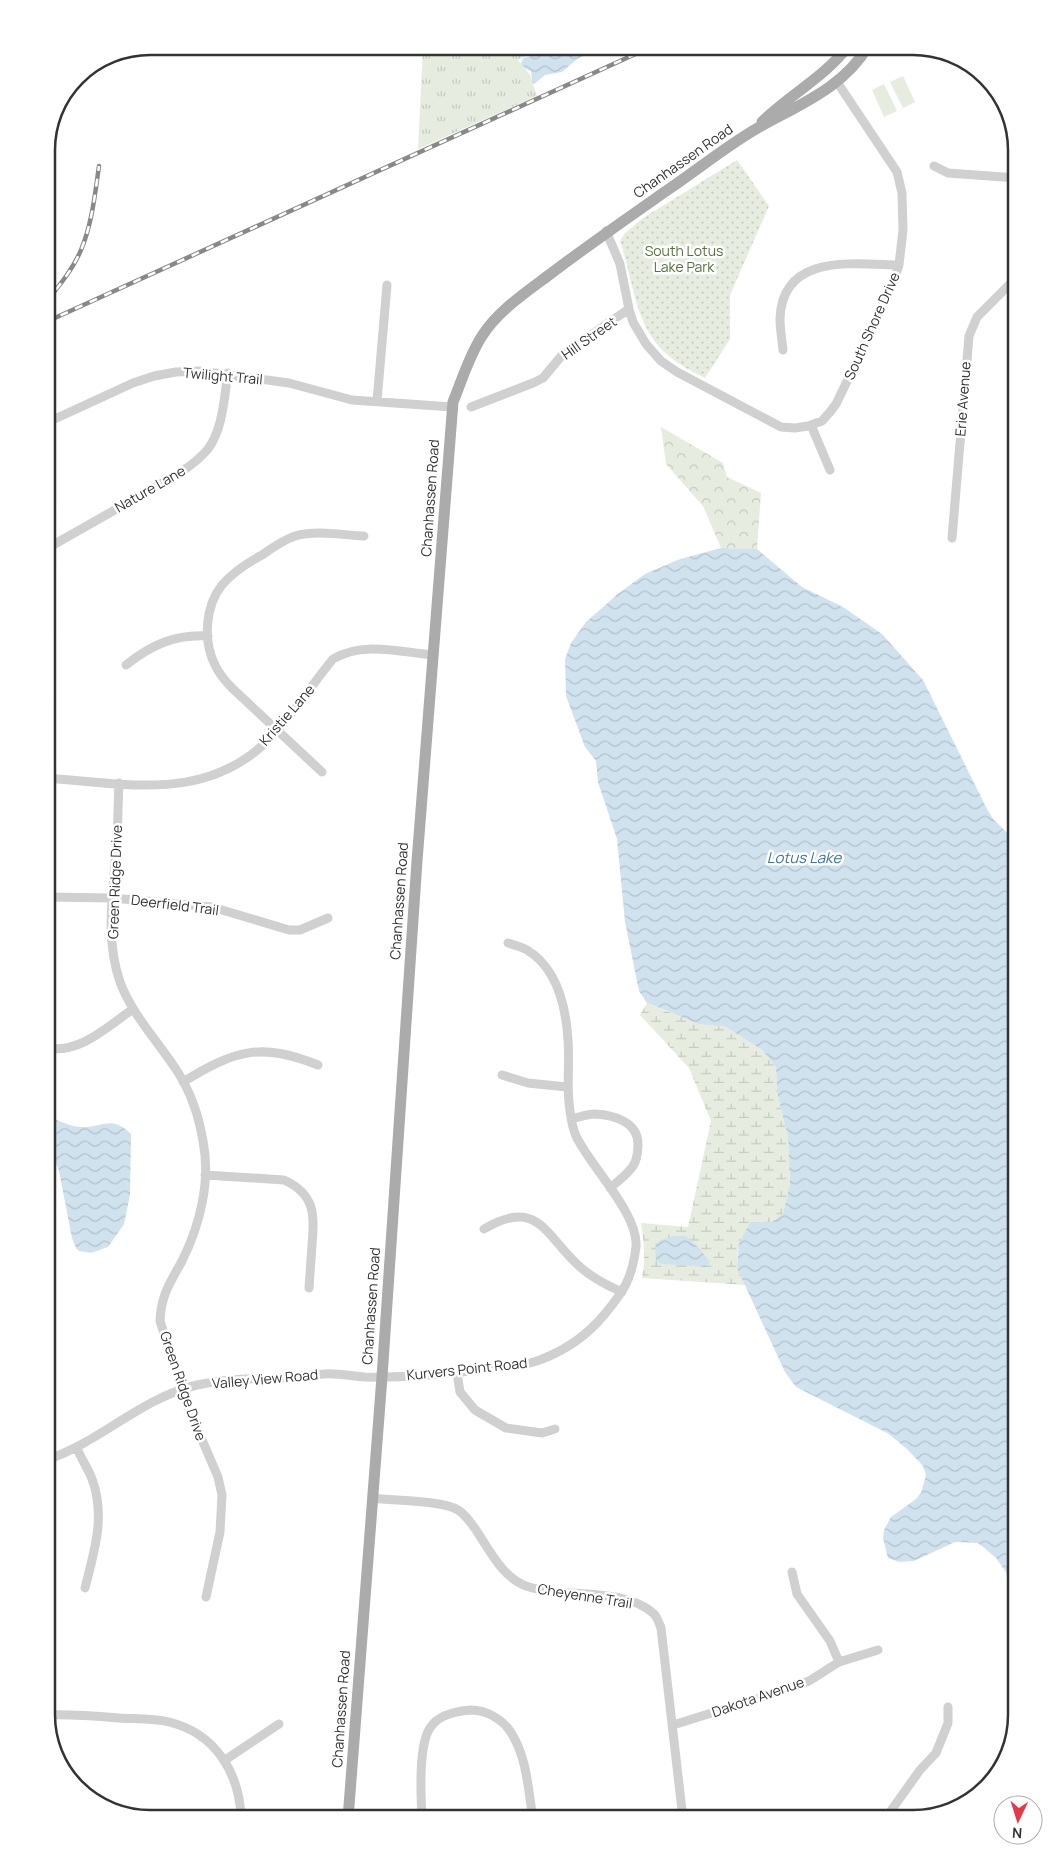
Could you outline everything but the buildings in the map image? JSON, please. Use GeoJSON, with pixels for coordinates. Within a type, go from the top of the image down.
{"type":"FeatureCollection","features":[{"type":"Feature","properties":{"kind":"main road","name":"Chanhassen Road"},"geometry":{"type":"LineString","coordinates":[[756,129],[772,112],[834,63],[841,55]]}},
{"type":"Feature","properties":{"kind":"main road","name":"Chanhassen Road"},"geometry":{"type":"LineString","coordinates":[[349,1810],[452,407],[467,367],[482,336],[499,315],[606,231],[756,129],[789,112],[837,82],[848,72],[861,55]]}},
{"type":"Feature","properties":{"kind":"street","name":"South Shore Drive"},"geometry":{"type":"LineString","coordinates":[[811,425],[822,421],[836,404],[890,292],[899,265],[903,230],[902,193],[897,172],[837,82]]}},
{"type":"Feature","properties":{"kind":"street"},"geometry":{"type":"LineString","coordinates":[[934,166],[948,173],[1008,177]]}},
{"type":"Feature","properties":{"kind":"street"},"geometry":{"type":"LineString","coordinates":[[606,231],[620,264],[633,322],[646,344],[660,361],[677,372],[781,427],[795,428],[811,425],[830,470]]}},
{"type":"Feature","properties":{"kind":"street"},"geometry":{"type":"LineString","coordinates":[[783,350],[780,318],[783,302],[787,290],[797,278],[811,269],[829,265],[899,265]]}},
{"type":"Feature","properties":{"kind":"street"},"geometry":{"type":"LineString","coordinates":[[377,402],[387,285]]}},
{"type":"Feature","properties":{"kind":"street","name":"Erie Avenue"},"geometry":{"type":"LineString","coordinates":[[952,538],[968,336],[977,317],[1008,286]]}},
{"type":"Feature","properties":{"kind":"street","name":"Hill Street"},"geometry":{"type":"LineString","coordinates":[[471,406],[542,378],[563,354],[629,309]]}},
{"type":"Feature","properties":{"kind":"street","name":"Twilight Trail"},"geometry":{"type":"LineString","coordinates":[[55,419],[133,383],[154,376],[176,372],[199,371],[289,383],[352,400],[452,407]]}},
{"type":"Feature","properties":{"kind":"street","name":"Nature Lane"},"geometry":{"type":"LineString","coordinates":[[55,544],[195,462],[208,449],[215,436],[228,374]]}},
{"type":"Feature","properties":{"kind":"street"},"geometry":{"type":"LineString","coordinates":[[322,772],[222,677],[214,664],[209,648],[208,616],[213,601],[221,587],[232,575],[244,565],[294,536],[319,533],[364,536]]}},
{"type":"Feature","properties":{"kind":"street"},"geometry":{"type":"LineString","coordinates":[[126,665],[152,646],[167,640],[182,636],[208,636]]}},
{"type":"Feature","properties":{"kind":"street","name":"Kristie Lane"},"geometry":{"type":"LineString","coordinates":[[55,779],[170,785],[193,782],[215,775],[235,765],[254,752],[277,731],[329,664],[345,652],[358,649],[372,649],[433,655]]}},
{"type":"Feature","properties":{"kind":"street","name":"Green Ridge Drive"},"geometry":{"type":"LineString","coordinates":[[119,783],[111,942],[115,962],[120,982],[133,1009],[183,1082],[197,1113],[204,1141],[206,1175],[200,1214],[192,1238],[169,1283],[161,1308],[160,1321],[182,1391],[195,1426],[218,1477],[222,1496],[220,1532],[206,1597]]}},
{"type":"Feature","properties":{"kind":"street","name":"Deerfield Trail"},"geometry":{"type":"LineString","coordinates":[[55,897],[112,898],[212,908],[288,930],[300,930],[328,918]]}},
{"type":"Feature","properties":{"kind":"street","name":"Kurvers Point Road"},"geometry":{"type":"LineString","coordinates":[[382,1377],[457,1373],[510,1367],[541,1360],[569,1346],[595,1326],[622,1292],[631,1276],[636,1244],[632,1224],[576,1135],[567,1087],[568,1040],[561,998],[550,973],[540,960],[526,949],[508,944]]}},
{"type":"Feature","properties":{"kind":"street"},"geometry":{"type":"LineString","coordinates":[[55,1048],[68,1048],[81,1044],[133,1009]]}},
{"type":"Feature","properties":{"kind":"street"},"geometry":{"type":"LineString","coordinates":[[183,1082],[225,1058],[244,1053],[263,1051],[283,1053],[318,1066]]}},
{"type":"Feature","properties":{"kind":"street"},"geometry":{"type":"LineString","coordinates":[[502,1075],[528,1083],[567,1087]]}},
{"type":"Feature","properties":{"kind":"street"},"geometry":{"type":"LineString","coordinates":[[572,1119],[594,1114],[621,1119],[629,1124],[638,1136],[638,1153],[634,1164],[629,1172],[610,1188]]}},
{"type":"Feature","properties":{"kind":"street"},"geometry":{"type":"LineString","coordinates":[[206,1175],[284,1180],[303,1192],[310,1202],[314,1225],[309,1288]]}},
{"type":"Feature","properties":{"kind":"street"},"geometry":{"type":"LineString","coordinates":[[484,1229],[496,1222],[514,1217],[533,1220],[542,1225],[564,1252],[595,1280],[622,1292]]}},
{"type":"Feature","properties":{"kind":"street"},"geometry":{"type":"LineString","coordinates":[[457,1373],[460,1392],[476,1410],[506,1428],[542,1434],[555,1429]]}},
{"type":"Feature","properties":{"kind":"street","name":"Valley View Road"},"geometry":{"type":"LineString","coordinates":[[55,1457],[77,1448],[155,1402],[194,1386],[246,1378],[286,1378],[325,1374],[382,1377]]}},
{"type":"Feature","properties":{"kind":"street"},"geometry":{"type":"LineString","coordinates":[[77,1448],[92,1479],[99,1513],[97,1540],[85,1588]]}},
{"type":"Feature","properties":{"kind":"street","name":"Cheyenne Trail"},"geometry":{"type":"LineString","coordinates":[[372,1498],[451,1506],[459,1510],[471,1524],[512,1579],[529,1587],[610,1597],[633,1602],[656,1615],[660,1628],[673,1725],[682,1810]]}},
{"type":"Feature","properties":{"kind":"street"},"geometry":{"type":"LineString","coordinates":[[792,1572],[797,1594],[830,1641],[839,1662]]}},
{"type":"Feature","properties":{"kind":"street","name":"Dakota Avenue"},"geometry":{"type":"LineString","coordinates":[[673,1725],[782,1691],[809,1680],[839,1662],[878,1650]]}},
{"type":"Feature","properties":{"kind":"street"},"geometry":{"type":"LineString","coordinates":[[891,1810],[920,1770],[936,1753],[948,1723],[948,1707]]}},
{"type":"Feature","properties":{"kind":"street"},"geometry":{"type":"LineString","coordinates":[[422,1810],[421,1777],[424,1749],[430,1727],[444,1716],[460,1711],[477,1710],[496,1717],[509,1730],[522,1755],[531,1810]]}},
{"type":"Feature","properties":{"kind":"street"},"geometry":{"type":"LineString","coordinates":[[55,1715],[74,1714],[169,1722],[186,1728],[202,1737],[225,1760],[235,1781],[240,1799],[240,1810]]}},
{"type":"Feature","properties":{"kind":"street"},"geometry":{"type":"LineString","coordinates":[[225,1760],[279,1724]]}},
{"type":"Feature","properties":{"kind":"green space"},"geometry":{"type":"Polygon","coordinates":[[[423,55],[527,55],[518,60],[530,75],[537,96],[418,149],[423,55]]]}},
{"type":"Feature","properties":{"kind":"green space"},"geometry":{"type":"Polygon","coordinates":[[[903,76],[915,102],[903,108],[890,82],[903,76]]]}},
{"type":"Feature","properties":{"kind":"green space"},"geometry":{"type":"Polygon","coordinates":[[[884,84],[897,111],[884,117],[872,90],[884,84]]]}},
{"type":"Feature","properties":{"kind":"green space","name":"South Lotus Lake Park"},"geometry":{"type":"Polygon","coordinates":[[[737,160],[769,206],[730,295],[730,339],[705,378],[686,368],[657,345],[642,318],[620,241],[625,233],[643,218],[737,160]]]}},
{"type":"Feature","properties":{"kind":"green space"},"geometry":{"type":"Polygon","coordinates":[[[661,427],[723,463],[727,477],[761,493],[757,549],[721,548],[703,506],[666,464],[661,427]]]}},
{"type":"Feature","properties":{"kind":"green space"},"geometry":{"type":"Polygon","coordinates":[[[647,1003],[698,1024],[726,1027],[762,1050],[776,1067],[777,1092],[788,1138],[790,1184],[783,1213],[772,1222],[750,1222],[742,1239],[737,1260],[745,1285],[642,1278],[644,1250],[641,1223],[688,1227],[711,1121],[689,1068],[640,1015],[647,1003]]]}},
{"type":"Feature","properties":{"kind":"water"},"geometry":{"type":"Polygon","coordinates":[[[537,55],[586,55],[577,59],[562,72],[545,75],[534,84],[531,71],[521,64],[523,58],[537,55]]]}},
{"type":"Feature","properties":{"kind":"water","name":"Lotus Lake"},"geometry":{"type":"Polygon","coordinates":[[[721,548],[757,549],[802,587],[843,607],[882,634],[923,680],[988,811],[994,820],[1008,833],[1008,1575],[996,1558],[977,1543],[955,1542],[914,1561],[899,1562],[888,1558],[883,1538],[884,1530],[891,1517],[916,1499],[921,1493],[926,1475],[923,1466],[889,1434],[796,1387],[785,1372],[737,1268],[739,1244],[750,1222],[772,1222],[783,1213],[790,1184],[788,1138],[777,1092],[776,1067],[762,1050],[726,1027],[698,1024],[647,1003],[639,991],[625,922],[617,839],[598,782],[596,761],[585,747],[566,696],[565,659],[571,643],[586,622],[619,593],[645,574],[680,559],[721,548]]]}},
{"type":"Feature","properties":{"kind":"water"},"geometry":{"type":"Polygon","coordinates":[[[55,1119],[80,1127],[112,1123],[124,1128],[131,1134],[130,1195],[124,1224],[108,1247],[91,1253],[79,1251],[76,1248],[72,1238],[56,1163],[55,1119]]]}},
{"type":"Feature","properties":{"kind":"water"},"geometry":{"type":"Polygon","coordinates":[[[674,1236],[686,1236],[699,1248],[710,1262],[706,1267],[662,1264],[656,1261],[656,1246],[658,1243],[663,1239],[674,1236]]]}},
{"type":"Feature","properties":{"kind":"railway"},"geometry":{"type":"LineString","coordinates":[[55,318],[633,55]]}},
{"type":"Feature","properties":{"kind":"railway"},"geometry":{"type":"LineString","coordinates":[[55,291],[70,271],[85,240],[99,166]]}}]}
